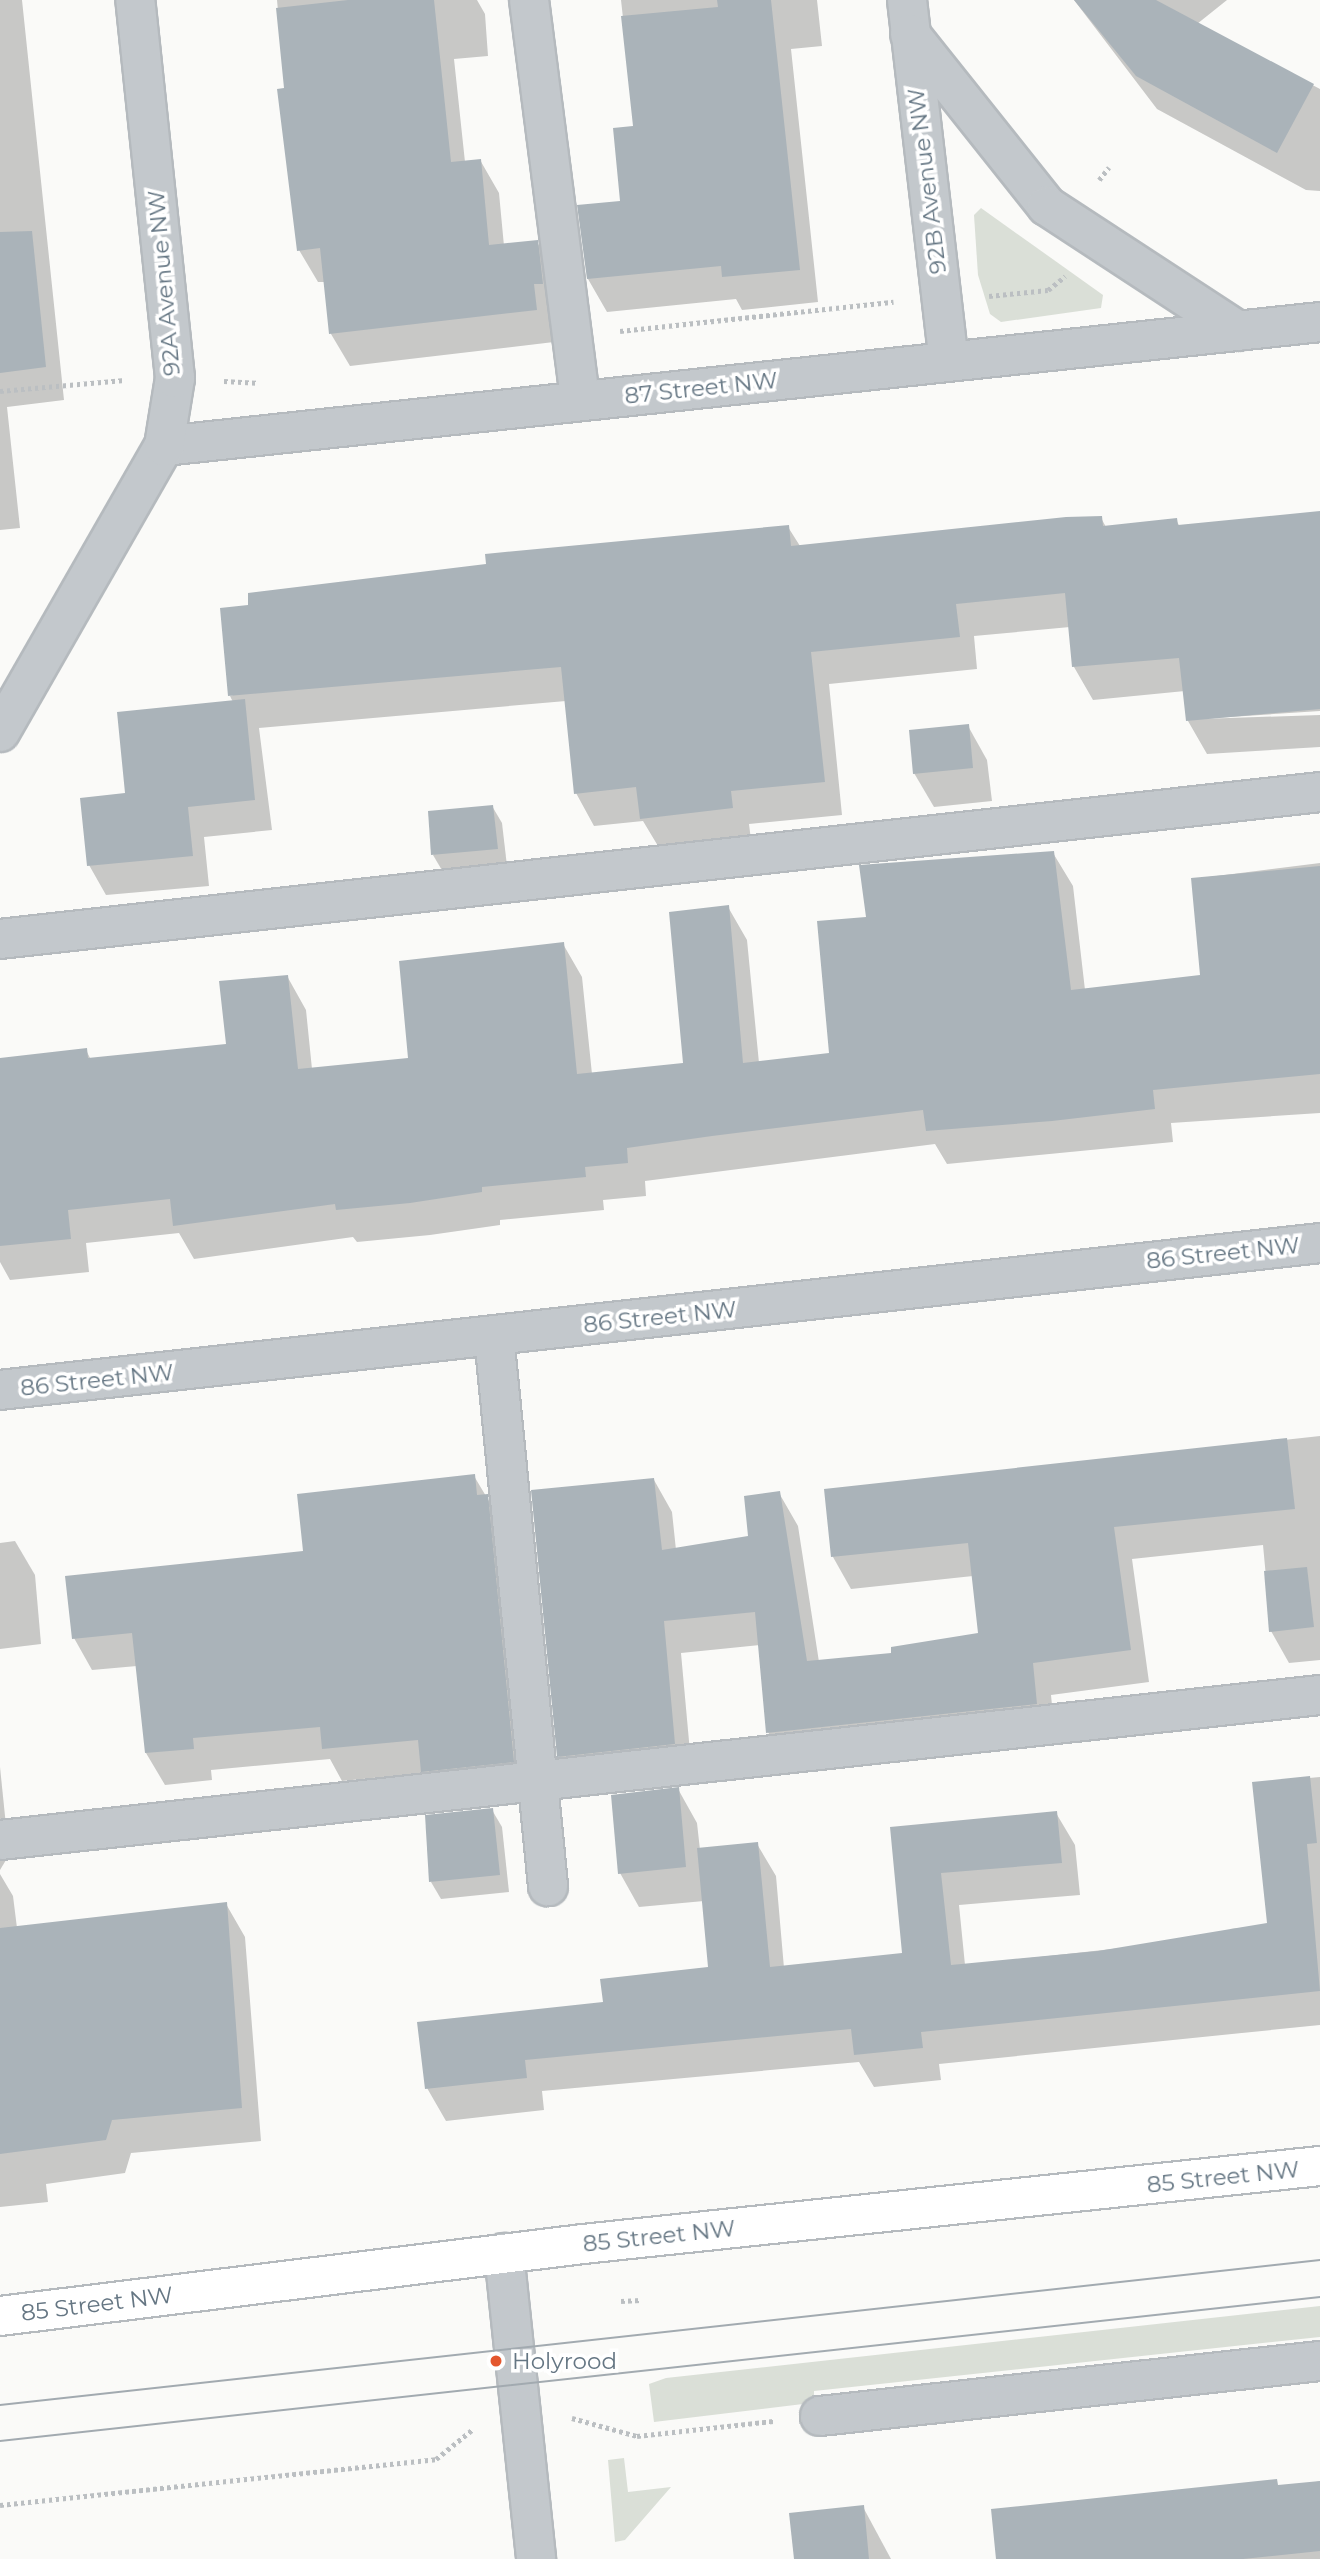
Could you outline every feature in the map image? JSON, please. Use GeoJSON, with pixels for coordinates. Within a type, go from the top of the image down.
{"type":"FeatureCollection","features":[{"type":"Feature","properties":{"kind":"main road","name":"85 Street NW"},"geometry":{"type":"LineString","coordinates":[[0,2316],[504,2253],[1320,2166]]}},
{"type":"Feature","properties":{"kind":"street","name":"92A Avenue NW"},"geometry":{"type":"LineString","coordinates":[[0,732],[164,446],[175,378],[135,0]]}},
{"type":"Feature","properties":{"kind":"street"},"geometry":{"type":"LineString","coordinates":[[529,0],[580,400]]}},
{"type":"Feature","properties":{"kind":"street"},"geometry":{"type":"LineString","coordinates":[[908,17],[1047,206],[1238,331]]}},
{"type":"Feature","properties":{"kind":"street","name":"92B Avenue NW"},"geometry":{"type":"LineString","coordinates":[[908,17],[949,362]]}},
{"type":"Feature","properties":{"kind":"street","name":"87 Street NW"},"geometry":{"type":"LineString","coordinates":[[164,446],[1320,322]]}},
{"type":"Feature","properties":{"kind":"street"},"geometry":{"type":"LineString","coordinates":[[0,939],[1320,792]]}},
{"type":"Feature","properties":{"kind":"street","name":"86 Street NW"},"geometry":{"type":"LineString","coordinates":[[0,1390],[1320,1242]]}},
{"type":"Feature","properties":{"kind":"street"},"geometry":{"type":"LineString","coordinates":[[494,1336],[548,1886]]}},
{"type":"Feature","properties":{"kind":"street"},"geometry":{"type":"LineString","coordinates":[[0,1840],[1320,1695]]}},
{"type":"Feature","properties":{"kind":"street"},"geometry":{"type":"LineString","coordinates":[[504,2253],[536,2559]]}},
{"type":"Feature","properties":{"kind":"street"},"geometry":{"type":"LineString","coordinates":[[820,2416],[1320,2361]]}},
{"type":"Feature","properties":{"kind":"path"},"geometry":{"type":"LineString","coordinates":[[621,2301],[641,2300]]}},
{"type":"Feature","properties":{"kind":"path"},"geometry":{"type":"LineString","coordinates":[[0,2505],[436,2459],[472,2429],[520,2423],[570,2418],[637,2436],[820,2416]]}},
{"type":"Feature","properties":{"kind":"shaded area"},"geometry":{"type":"Polygon","coordinates":[[[981,208],[1103,295],[1101,308],[1001,322],[990,314],[978,275],[974,215],[981,208]]]}},
{"type":"Feature","properties":{"kind":"shaded area"},"geometry":{"type":"Polygon","coordinates":[[[1320,2306],[1320,2337],[814,2391],[814,2399],[803,2404],[654,2422],[649,2384],[666,2378],[1320,2306]]]}},
{"type":"Feature","properties":{"kind":"shaded area"},"geometry":{"type":"Polygon","coordinates":[[[624,2458],[628,2492],[671,2487],[625,2540],[615,2542],[608,2460],[624,2458]]]}},
{"type":"Feature","properties":{"kind":"building"},"geometry":{"type":"Polygon","coordinates":[[[348,0],[434,0],[451,162],[481,159],[489,245],[538,240],[543,284],[534,284],[537,310],[329,334],[320,248],[297,251],[277,89],[284,88],[276,8],[348,0]]]}},
{"type":"Feature","properties":{"kind":"building"},"geometry":{"type":"Polygon","coordinates":[[[717,0],[771,0],[800,270],[722,277],[721,266],[587,279],[577,205],[620,201],[613,128],[633,126],[621,16],[718,7],[717,0]]]}},
{"type":"Feature","properties":{"kind":"building"},"geometry":{"type":"Polygon","coordinates":[[[1074,0],[1156,0],[1314,84],[1277,153],[1136,76],[1074,0]]]}},
{"type":"Feature","properties":{"kind":"building"},"geometry":{"type":"Polygon","coordinates":[[[32,231],[46,367],[0,373],[0,232],[32,231]]]}},
{"type":"Feature","properties":{"kind":"building"},"geometry":{"type":"Polygon","coordinates":[[[1320,511],[1320,709],[1186,721],[1179,658],[1072,667],[1065,593],[956,604],[960,637],[811,652],[825,782],[731,791],[733,808],[640,819],[636,787],[574,794],[561,667],[228,696],[220,608],[248,605],[248,593],[486,564],[485,554],[789,525],[791,546],[1066,517],[1102,516],[1103,526],[1177,518],[1178,525],[1320,511]]]}},
{"type":"Feature","properties":{"kind":"building"},"geometry":{"type":"Polygon","coordinates":[[[245,699],[255,800],[188,807],[193,856],[87,866],[80,798],[125,793],[117,712],[245,699]]]}},
{"type":"Feature","properties":{"kind":"building"},"geometry":{"type":"Polygon","coordinates":[[[969,724],[973,768],[913,774],[909,730],[969,724]]]}},
{"type":"Feature","properties":{"kind":"building"},"geometry":{"type":"Polygon","coordinates":[[[493,805],[498,849],[431,855],[428,811],[493,805]]]}},
{"type":"Feature","properties":{"kind":"building"},"geometry":{"type":"Polygon","coordinates":[[[1054,851],[1071,990],[1200,975],[1191,878],[1320,866],[1320,1074],[1153,1090],[1155,1109],[1052,1121],[926,1131],[923,1110],[627,1148],[628,1163],[585,1167],[586,1177],[482,1187],[482,1192],[410,1203],[336,1210],[335,1204],[173,1226],[170,1199],[68,1210],[71,1239],[0,1246],[0,1058],[87,1048],[88,1058],[226,1044],[219,981],[288,975],[298,1069],[408,1058],[399,961],[564,942],[577,1074],[683,1063],[669,912],[729,905],[743,1063],[829,1053],[817,921],[866,917],[859,865],[1054,851]]]}},
{"type":"Feature","properties":{"kind":"building"},"geometry":{"type":"Polygon","coordinates":[[[1287,1438],[1295,1509],[1114,1527],[1131,1650],[1033,1663],[1037,1704],[766,1733],[755,1612],[664,1621],[675,1744],[557,1757],[531,1490],[654,1478],[662,1550],[748,1536],[744,1496],[780,1491],[807,1661],[891,1653],[891,1647],[978,1633],[968,1543],[831,1557],[824,1489],[1287,1438]]]}},
{"type":"Feature","properties":{"kind":"building"},"geometry":{"type":"Polygon","coordinates":[[[475,1474],[477,1495],[488,1494],[514,1762],[421,1772],[418,1740],[322,1749],[320,1727],[193,1738],[194,1749],[145,1753],[132,1633],[72,1639],[65,1576],[303,1551],[297,1494],[475,1474]]]}},
{"type":"Feature","properties":{"kind":"building"},"geometry":{"type":"Polygon","coordinates":[[[1307,1567],[1314,1627],[1269,1632],[1264,1571],[1307,1567]]]}},
{"type":"Feature","properties":{"kind":"building"},"geometry":{"type":"Polygon","coordinates":[[[1310,1776],[1317,1843],[1307,1844],[1320,1991],[921,2032],[923,2048],[854,2055],[851,2029],[525,2060],[527,2078],[425,2089],[417,2022],[603,2002],[600,1979],[708,1967],[697,1848],[758,1842],[770,1967],[902,1953],[890,1827],[1057,1811],[1062,1863],[941,1873],[951,1965],[1098,1951],[1267,1923],[1252,1782],[1310,1776]]]}},
{"type":"Feature","properties":{"kind":"building"},"geometry":{"type":"Polygon","coordinates":[[[679,1787],[686,1867],[618,1874],[611,1795],[679,1787]]]}},
{"type":"Feature","properties":{"kind":"building"},"geometry":{"type":"Polygon","coordinates":[[[493,1808],[500,1875],[429,1882],[425,1815],[493,1808]]]}},
{"type":"Feature","properties":{"kind":"building"},"geometry":{"type":"Polygon","coordinates":[[[227,1902],[242,2108],[112,2120],[106,2140],[0,2154],[0,1928],[227,1902]]]}},
{"type":"Feature","properties":{"kind":"building"},"geometry":{"type":"Polygon","coordinates":[[[1277,2479],[1278,2485],[1320,2481],[1320,2551],[1243,2559],[996,2559],[991,2509],[1277,2479]]]}},
{"type":"Feature","properties":{"kind":"building"},"geometry":{"type":"Polygon","coordinates":[[[864,2505],[869,2559],[794,2559],[789,2513],[864,2505]]]}},
{"type":"Feature","properties":{"kind":"tram line"},"geometry":{"type":"LineString","coordinates":[[0,2405],[1320,2260]]}},
{"type":"Feature","properties":{"kind":"tram line"},"geometry":{"type":"LineString","coordinates":[[0,2441],[1320,2297]]}},
{"type":"Feature","properties":{"kind":"place","name":"Holyrood"},"geometry":{"type":"Point","coordinates":[496,2361]}}]}
